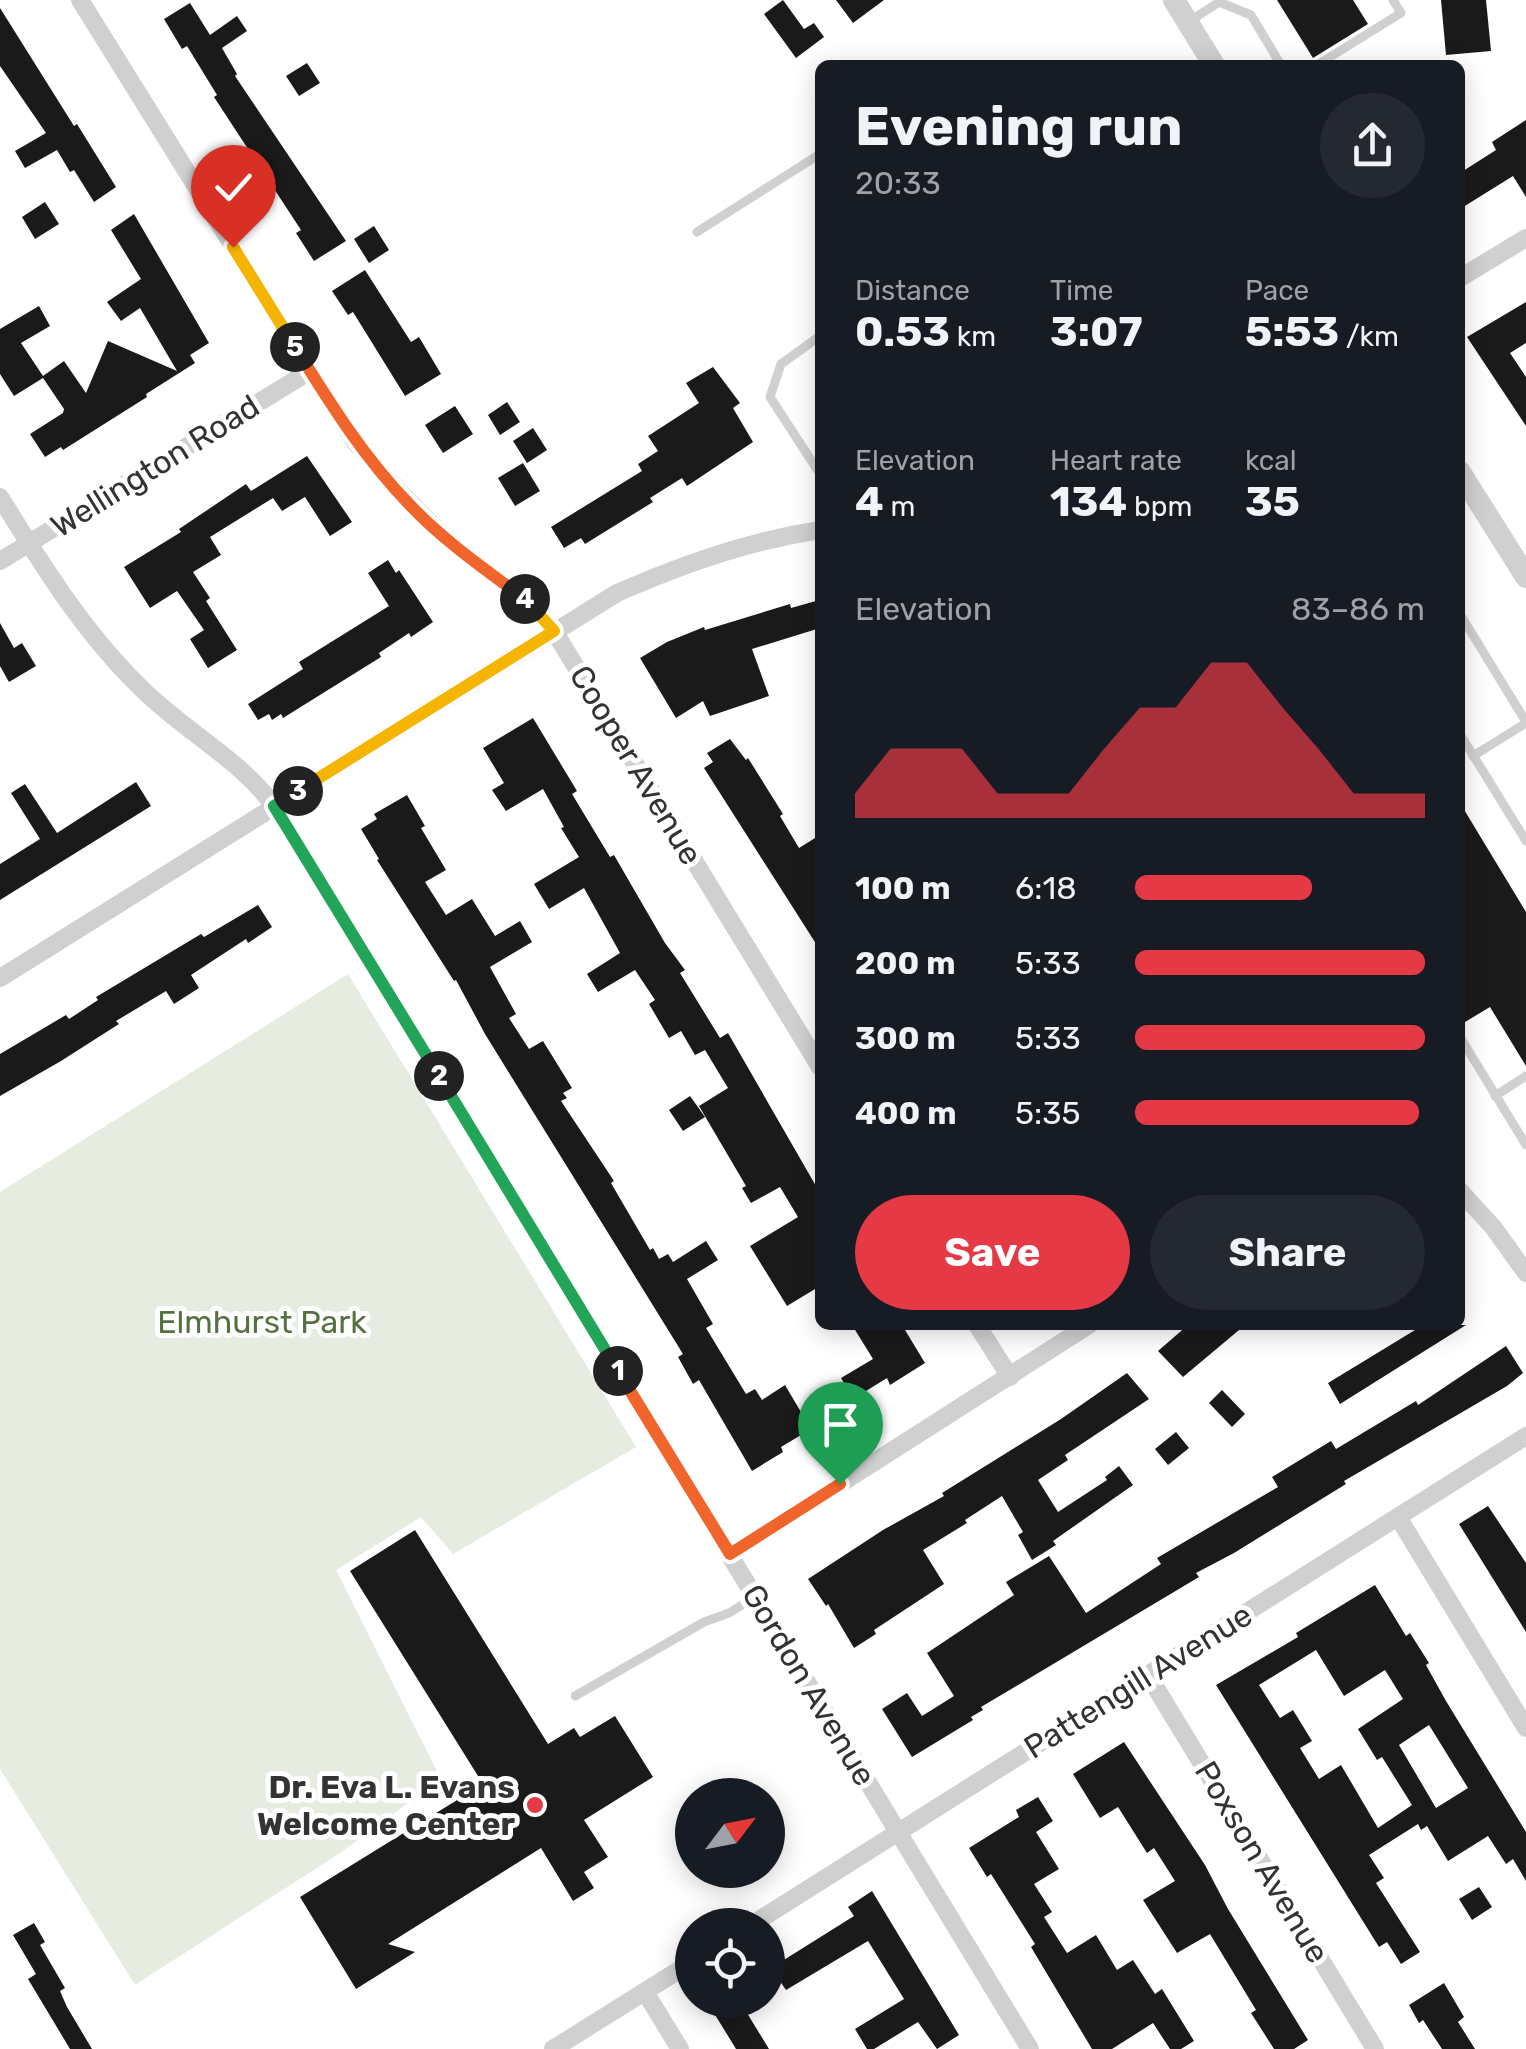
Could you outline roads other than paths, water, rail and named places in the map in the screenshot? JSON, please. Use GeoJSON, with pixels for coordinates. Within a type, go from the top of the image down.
{"type":"FeatureCollection","features":[{"type":"Feature","properties":{"kind":"street","name":"Cooper Avenue"},"geometry":{"type":"LineString","coordinates":[[80,0],[355,442],[412,507],[465,554],[536,607],[554,631],[815,1059]]}},
{"type":"Feature","properties":{"kind":"street"},"geometry":{"type":"LineString","coordinates":[[1174,0],[1211,60]]}},
{"type":"Feature","properties":{"kind":"street"},"geometry":{"type":"LineString","coordinates":[[1465,275],[1526,238]]}},
{"type":"Feature","properties":{"kind":"street","name":"Wellington Road"},"geometry":{"type":"LineString","coordinates":[[0,561],[310,371]]}},
{"type":"Feature","properties":{"kind":"street"},"geometry":{"type":"LineString","coordinates":[[1465,480],[1526,577]]}},
{"type":"Feature","properties":{"kind":"street","name":"Gordon Avenue"},"geometry":{"type":"LineString","coordinates":[[0,497],[82,623],[142,689],[204,743],[257,782],[274,806],[1030,2049]]}},
{"type":"Feature","properties":{"kind":"street"},"geometry":{"type":"LineString","coordinates":[[0,978],[617,593],[682,564],[766,538],[815,531]]}},
{"type":"Feature","properties":{"kind":"street"},"geometry":{"type":"LineString","coordinates":[[1465,1196],[1526,1274]]}},
{"type":"Feature","properties":{"kind":"street"},"geometry":{"type":"LineString","coordinates":[[980,1330],[1010,1378]]}},
{"type":"Feature","properties":{"kind":"street"},"geometry":{"type":"LineString","coordinates":[[730,1554],[1082,1330]]}},
{"type":"Feature","properties":{"kind":"street","name":"Pattengill Avenue"},"geometry":{"type":"LineString","coordinates":[[778,1908],[1526,1436]]}},
{"type":"Feature","properties":{"kind":"street"},"geometry":{"type":"LineString","coordinates":[[1398,1517],[1526,1728]]}},
{"type":"Feature","properties":{"kind":"street","name":"Poxson Avenue"},"geometry":{"type":"LineString","coordinates":[[1148,1675],[1376,2049]]}},
{"type":"Feature","properties":{"kind":"street"},"geometry":{"type":"LineString","coordinates":[[553,2049],[675,1973]]}},
{"type":"Feature","properties":{"kind":"street"},"geometry":{"type":"LineString","coordinates":[[645,1992],[680,2049]]}},
{"type":"Feature","properties":{"kind":"lane"},"geometry":{"type":"LineString","coordinates":[[1326,60],[1401,13],[1393,0]]}},
{"type":"Feature","properties":{"kind":"lane"},"geometry":{"type":"LineString","coordinates":[[1188,22],[1221,1],[1251,15],[1278,60]]}},
{"type":"Feature","properties":{"kind":"lane"},"geometry":{"type":"LineString","coordinates":[[697,232],[815,157]]}},
{"type":"Feature","properties":{"kind":"lane"},"geometry":{"type":"LineString","coordinates":[[815,340],[781,364],[770,397],[815,466]]}},
{"type":"Feature","properties":{"kind":"lane"},"geometry":{"type":"LineString","coordinates":[[1465,622],[1526,722],[1473,756]]}},
{"type":"Feature","properties":{"kind":"lane"},"geometry":{"type":"LineString","coordinates":[[1465,742],[1526,841]]}},
{"type":"Feature","properties":{"kind":"lane"},"geometry":{"type":"LineString","coordinates":[[1465,1045],[1526,1145]]}},
{"type":"Feature","properties":{"kind":"lane"},"geometry":{"type":"LineString","coordinates":[[1496,1096],[1526,1076]]}},
{"type":"Feature","properties":{"kind":"lane"},"geometry":{"type":"LineString","coordinates":[[575,1696],[704,1622],[756,1597]]}},
{"type":"Feature","properties":{"kind":"place","name":"Dr. Eva L. Evans Welcome Center"},"geometry":{"type":"Point","coordinates":[535,1805]}},
{"type":"Feature","properties":{"kind":"park label","name":"Elmhurst Park"},"geometry":{"type":"Point","coordinates":[262,1322]}}]}
